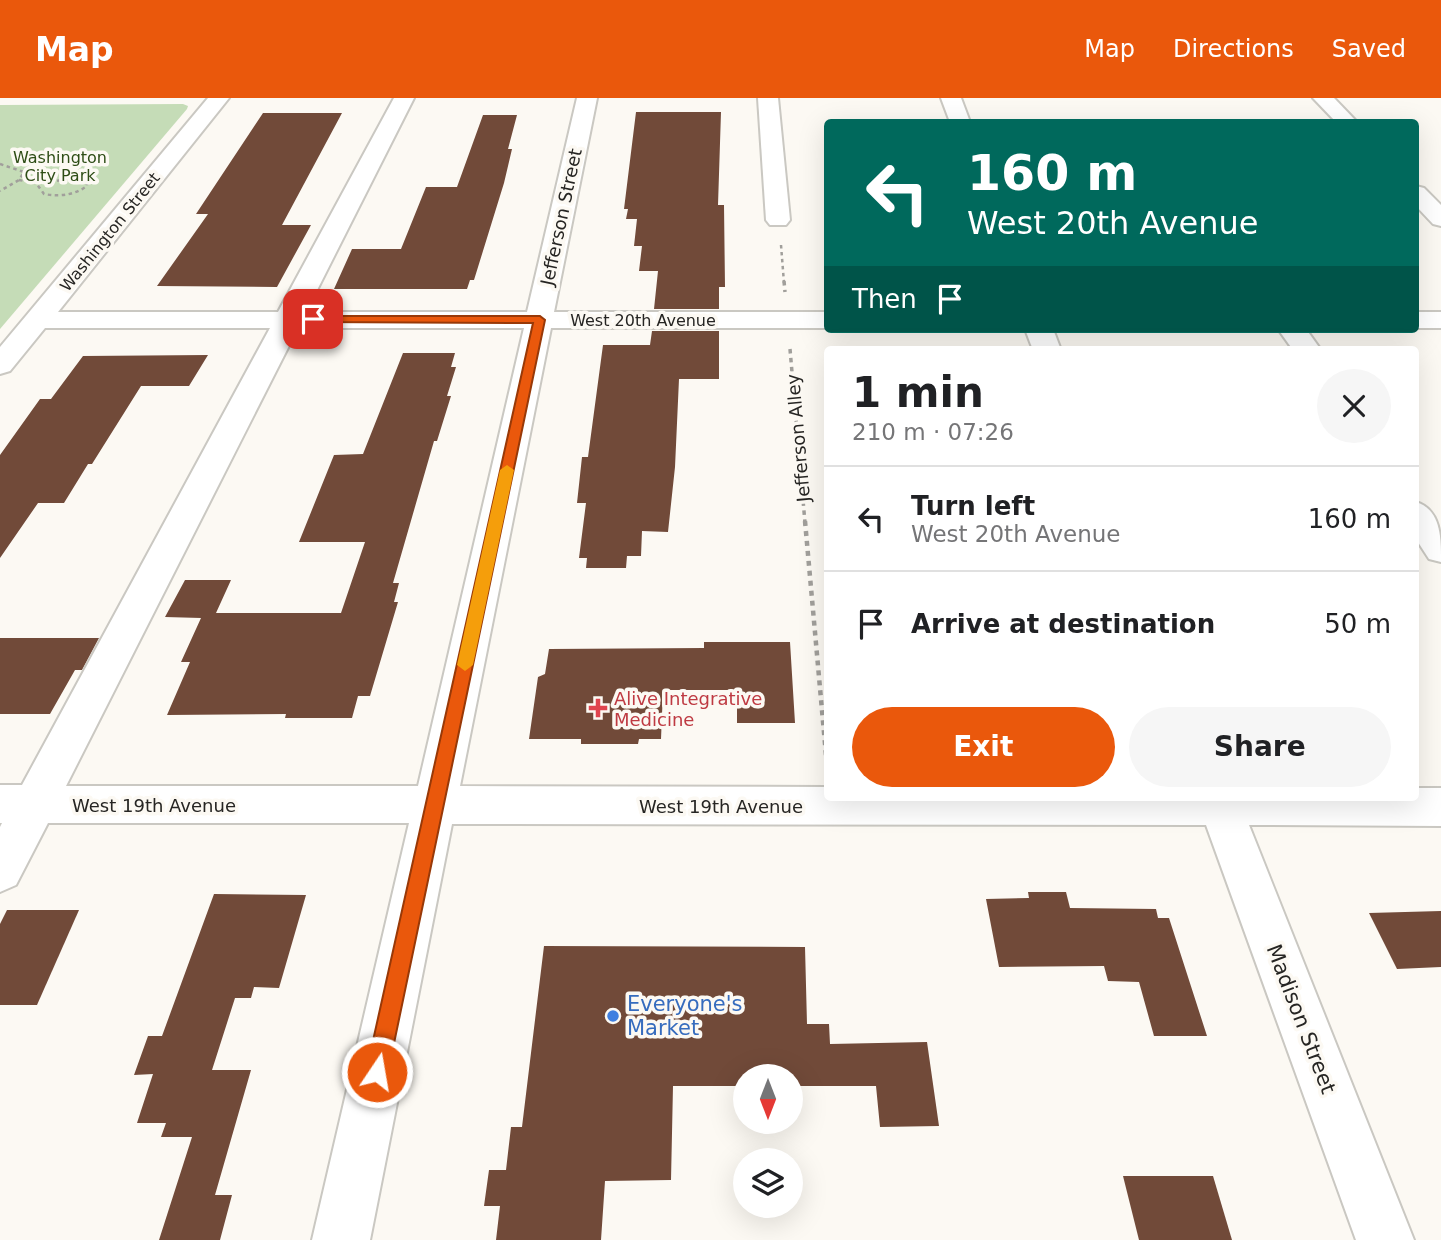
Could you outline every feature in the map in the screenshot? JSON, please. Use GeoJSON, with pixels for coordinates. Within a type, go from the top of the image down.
{"type":"FeatureCollection","features":[{"type":"Feature","properties":{"kind":"street","name":"Washington Street"},"geometry":{"type":"LineString","coordinates":[[0,365],[219,98]]}},
{"type":"Feature","properties":{"kind":"street"},"geometry":{"type":"LineString","coordinates":[[0,871],[17,804],[288,319],[404,98]]}},
{"type":"Feature","properties":{"kind":"street","name":"Jefferson Street"},"geometry":{"type":"LineString","coordinates":[[341,1240],[587,98]]}},
{"type":"Feature","properties":{"kind":"street"},"geometry":{"type":"LineString","coordinates":[[768,98],[778,220]]}},
{"type":"Feature","properties":{"kind":"street"},"geometry":{"type":"LineString","coordinates":[[951,98],[959,119]]}},
{"type":"Feature","properties":{"kind":"street"},"geometry":{"type":"LineString","coordinates":[[1323,98],[1343,119]]}},
{"type":"Feature","properties":{"kind":"street"},"geometry":{"type":"LineString","coordinates":[[1419,196],[1441,219]]}},
{"type":"Feature","properties":{"kind":"street","name":"West 20th Avenue"},"geometry":{"type":"LineString","coordinates":[[38,320],[824,320]]}},
{"type":"Feature","properties":{"kind":"street"},"geometry":{"type":"LineString","coordinates":[[1419,320],[1441,320]]}},
{"type":"Feature","properties":{"kind":"street"},"geometry":{"type":"LineString","coordinates":[[1419,517],[1441,550]]}},
{"type":"Feature","properties":{"kind":"street","name":"West 19th Avenue"},"geometry":{"type":"LineString","coordinates":[[17,804],[435,806],[1219,803],[1441,807]]}},
{"type":"Feature","properties":{"kind":"street","name":"Madison Street"},"geometry":{"type":"LineString","coordinates":[[1219,803],[1385,1240]]}},
{"type":"Feature","properties":{"kind":"path"},"geometry":{"type":"LineString","coordinates":[[0,191],[19,180],[24,172],[1,164]]}},
{"type":"Feature","properties":{"kind":"path"},"geometry":{"type":"LineString","coordinates":[[19,180],[36,183],[73,179],[87,182],[87,186],[81,191],[52,196],[44,194],[36,183]]}},
{"type":"Feature","properties":{"kind":"path","name":"Jefferson Alley"},"geometry":{"type":"LineString","coordinates":[[778,220],[824,732]]}},
{"type":"Feature","properties":{"kind":"green space","name":"Washington City Park"},"geometry":{"type":"Polygon","coordinates":[[[0,105],[188,106],[187,109],[0,329],[0,105]]]}},
{"type":"Feature","properties":{"kind":"building"},"geometry":{"type":"Polygon","coordinates":[[[636,112],[721,112],[718,205],[724,205],[725,287],[719,287],[719,309],[654,309],[658,271],[639,271],[642,246],[634,246],[637,219],[626,219],[628,209],[624,209],[636,112]]]}},
{"type":"Feature","properties":{"kind":"building"},"geometry":{"type":"Polygon","coordinates":[[[263,113],[342,113],[282,225],[311,225],[277,287],[157,286],[208,214],[196,214],[263,113]]]}},
{"type":"Feature","properties":{"kind":"building"},"geometry":{"type":"Polygon","coordinates":[[[483,115],[517,115],[508,149],[512,149],[504,183],[474,280],[470,280],[467,289],[334,289],[352,249],[401,249],[426,187],[457,187],[483,115]]]}},
{"type":"Feature","properties":{"kind":"building"},"geometry":{"type":"Polygon","coordinates":[[[652,331],[719,331],[719,379],[679,379],[675,467],[668,532],[642,531],[641,556],[627,556],[626,568],[586,568],[587,558],[579,558],[586,503],[577,503],[582,457],[588,457],[603,345],[650,345],[652,331]]]}},
{"type":"Feature","properties":{"kind":"building"},"geometry":{"type":"Polygon","coordinates":[[[403,353],[455,353],[451,367],[456,367],[447,396],[451,396],[437,441],[434,441],[393,583],[399,583],[394,602],[398,602],[370,696],[358,696],[352,718],[285,718],[286,714],[167,715],[190,662],[181,662],[201,618],[165,617],[185,580],[231,580],[216,613],[341,613],[365,542],[299,542],[334,455],[363,454],[403,353]]]}},
{"type":"Feature","properties":{"kind":"building"},"geometry":{"type":"Polygon","coordinates":[[[208,355],[189,386],[141,386],[64,503],[38,503],[0,558],[0,455],[40,399],[51,399],[83,356],[208,355]]]}},
{"type":"Feature","properties":{"kind":"building"},"geometry":{"type":"Polygon","coordinates":[[[0,638],[99,638],[82,670],[75,670],[50,714],[0,714],[0,638]]]}},
{"type":"Feature","properties":{"kind":"building"},"geometry":{"type":"Polygon","coordinates":[[[704,642],[790,642],[795,723],[737,723],[737,690],[663,690],[661,739],[639,739],[638,744],[581,744],[581,739],[529,739],[538,677],[545,674],[549,649],[704,648],[704,642]]]}},
{"type":"Feature","properties":{"kind":"building"},"geometry":{"type":"Polygon","coordinates":[[[1028,892],[1066,892],[1070,908],[1156,909],[1158,918],[1169,918],[1207,1036],[1154,1036],[1139,982],[1108,981],[1104,966],[999,967],[986,899],[1029,898],[1028,892]]]}},
{"type":"Feature","properties":{"kind":"building"},"geometry":{"type":"Polygon","coordinates":[[[214,894],[306,895],[279,988],[254,987],[251,998],[235,998],[212,1070],[251,1070],[215,1195],[232,1195],[220,1240],[159,1240],[192,1137],[161,1137],[166,1123],[137,1123],[153,1074],[134,1075],[148,1036],[162,1036],[214,894]]]}},
{"type":"Feature","properties":{"kind":"building"},"geometry":{"type":"Polygon","coordinates":[[[7,910],[79,910],[37,1005],[0,1005],[0,924],[7,910]]]}},
{"type":"Feature","properties":{"kind":"building"},"geometry":{"type":"Polygon","coordinates":[[[1441,911],[1441,967],[1397,969],[1369,913],[1441,911]]]}},
{"type":"Feature","properties":{"kind":"building"},"geometry":{"type":"Polygon","coordinates":[[[544,946],[805,947],[807,1024],[829,1024],[830,1044],[927,1042],[939,1126],[880,1127],[876,1086],[803,1086],[803,1064],[733,1064],[733,1086],[673,1086],[671,1180],[605,1181],[601,1240],[496,1240],[500,1206],[484,1206],[489,1170],[506,1170],[511,1127],[522,1127],[544,946]]]}},
{"type":"Feature","properties":{"kind":"building"},"geometry":{"type":"Polygon","coordinates":[[[1123,1176],[1213,1176],[1232,1240],[1139,1240],[1123,1176]]]}},
{"type":"Feature","properties":{"kind":"slow traffic"},"geometry":{"type":"LineString","coordinates":[[465,665],[507,470]]}},
{"type":"Feature","properties":{"kind":"place","name":"Alive Integrative Medicine"},"geometry":{"type":"Point","coordinates":[598,708]}},
{"type":"Feature","properties":{"kind":"place","name":"Everyone's Market"},"geometry":{"type":"Point","coordinates":[613,1016]}},
{"type":"Feature","properties":{"kind":"route"},"geometry":{"type":"LineString","coordinates":[[313,319],[540,320],[377,1072]]}}]}
